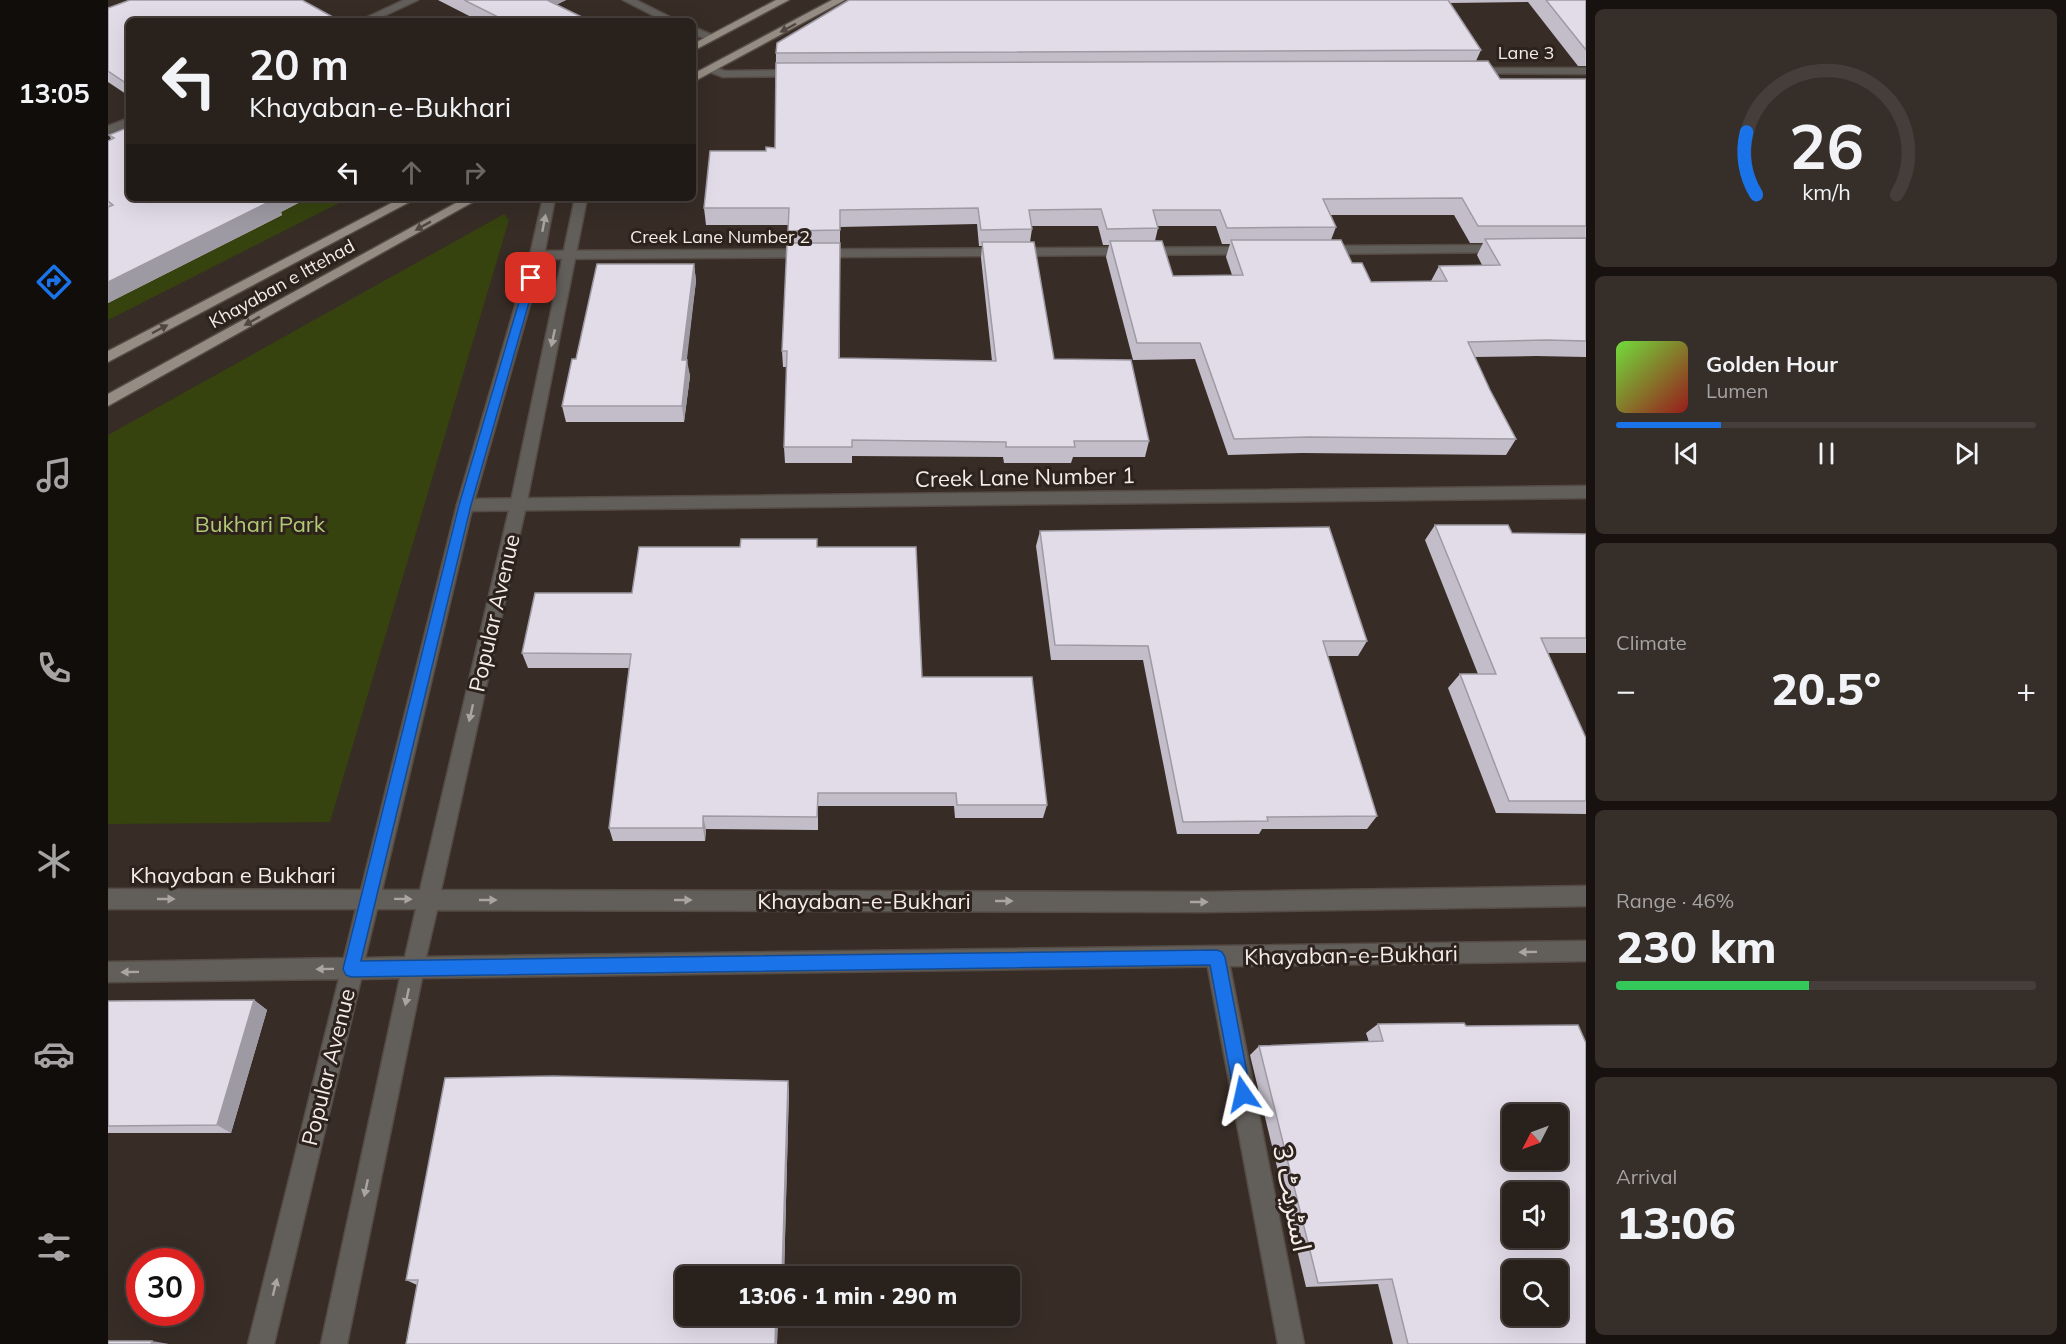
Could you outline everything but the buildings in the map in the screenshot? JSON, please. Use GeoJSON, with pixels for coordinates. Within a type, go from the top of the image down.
{"type":"FeatureCollection","features":[{"type":"Feature","properties":{"kind":"main road"},"geometry":{"type":"LineString","coordinates":[[696,46],[784,0]]}},
{"type":"Feature","properties":{"kind":"main road"},"geometry":{"type":"LineString","coordinates":[[696,77],[840,0]]}},
{"type":"Feature","properties":{"kind":"main road","name":"Khayaban e Ittehad"},"geometry":{"type":"LineString","coordinates":[[108,357],[405,201]]}},
{"type":"Feature","properties":{"kind":"main road","name":"Khayaban e Ittehad"},"geometry":{"type":"LineString","coordinates":[[108,401],[469,201]]}},
{"type":"Feature","properties":{"kind":"street"},"geometry":{"type":"LineString","coordinates":[[371,18],[413,0]]}},
{"type":"Feature","properties":{"kind":"street"},"geometry":{"type":"LineString","coordinates":[[628,0],[667,18]]}},
{"type":"Feature","properties":{"kind":"street"},"geometry":{"type":"LineString","coordinates":[[696,31],[711,38]]}},
{"type":"Feature","properties":{"kind":"street"},"geometry":{"type":"LineString","coordinates":[[711,69],[723,74],[819,73]]}},
{"type":"Feature","properties":{"kind":"street","name":"Lane 3"},"geometry":{"type":"LineString","coordinates":[[1454,72],[1586,71]]}},
{"type":"Feature","properties":{"kind":"street"},"geometry":{"type":"LineString","coordinates":[[108,130],[126,123]]}},
{"type":"Feature","properties":{"kind":"street","name":"Popular Avenue"},"geometry":{"type":"LineString","coordinates":[[261,1344],[465,505],[537,255],[548,201]]}},
{"type":"Feature","properties":{"kind":"street","name":"Popular Avenue"},"geometry":{"type":"LineString","coordinates":[[334,1344],[413,968],[518,506],[580,201]]}},
{"type":"Feature","properties":{"kind":"street"},"geometry":{"type":"LineString","coordinates":[[1311,250],[1514,249]]}},
{"type":"Feature","properties":{"kind":"street","name":"Creek Lane Number 2"},"geometry":{"type":"LineString","coordinates":[[537,255],[1263,251]]}},
{"type":"Feature","properties":{"kind":"street","name":"Creek Lane Number 1"},"geometry":{"type":"LineString","coordinates":[[465,505],[1586,492]]}},
{"type":"Feature","properties":{"kind":"street","name":"Khayaban-e-Bukhari"},"geometry":{"type":"LineString","coordinates":[[429,899],[1207,902],[1586,896]]}},
{"type":"Feature","properties":{"kind":"street","name":"Khayaban e Bukhari"},"geometry":{"type":"LineString","coordinates":[[108,899],[429,899]]}},
{"type":"Feature","properties":{"kind":"street","name":"Khayaban-e-Bukhari"},"geometry":{"type":"LineString","coordinates":[[108,972],[1586,951]]}},
{"type":"Feature","properties":{"kind":"street","name":"اسٹریٹ 3"},"geometry":{"type":"LineString","coordinates":[[1217,957],[1291,1344]]}},
{"type":"Feature","properties":{"kind":"green space"},"geometry":{"type":"Polygon","coordinates":[[[126,132],[126,201],[343,201],[108,320],[108,141],[126,132]]]}},
{"type":"Feature","properties":{"kind":"green space","name":"Bukhari Park"},"geometry":{"type":"Polygon","coordinates":[[[504,214],[509,220],[330,822],[108,824],[108,435],[504,214]]]}},
{"type":"Feature","properties":{"kind":"route"},"geometry":{"type":"LineString","coordinates":[[531,278],[465,505],[351,969],[1217,957],[1243,1094]]}}]}
